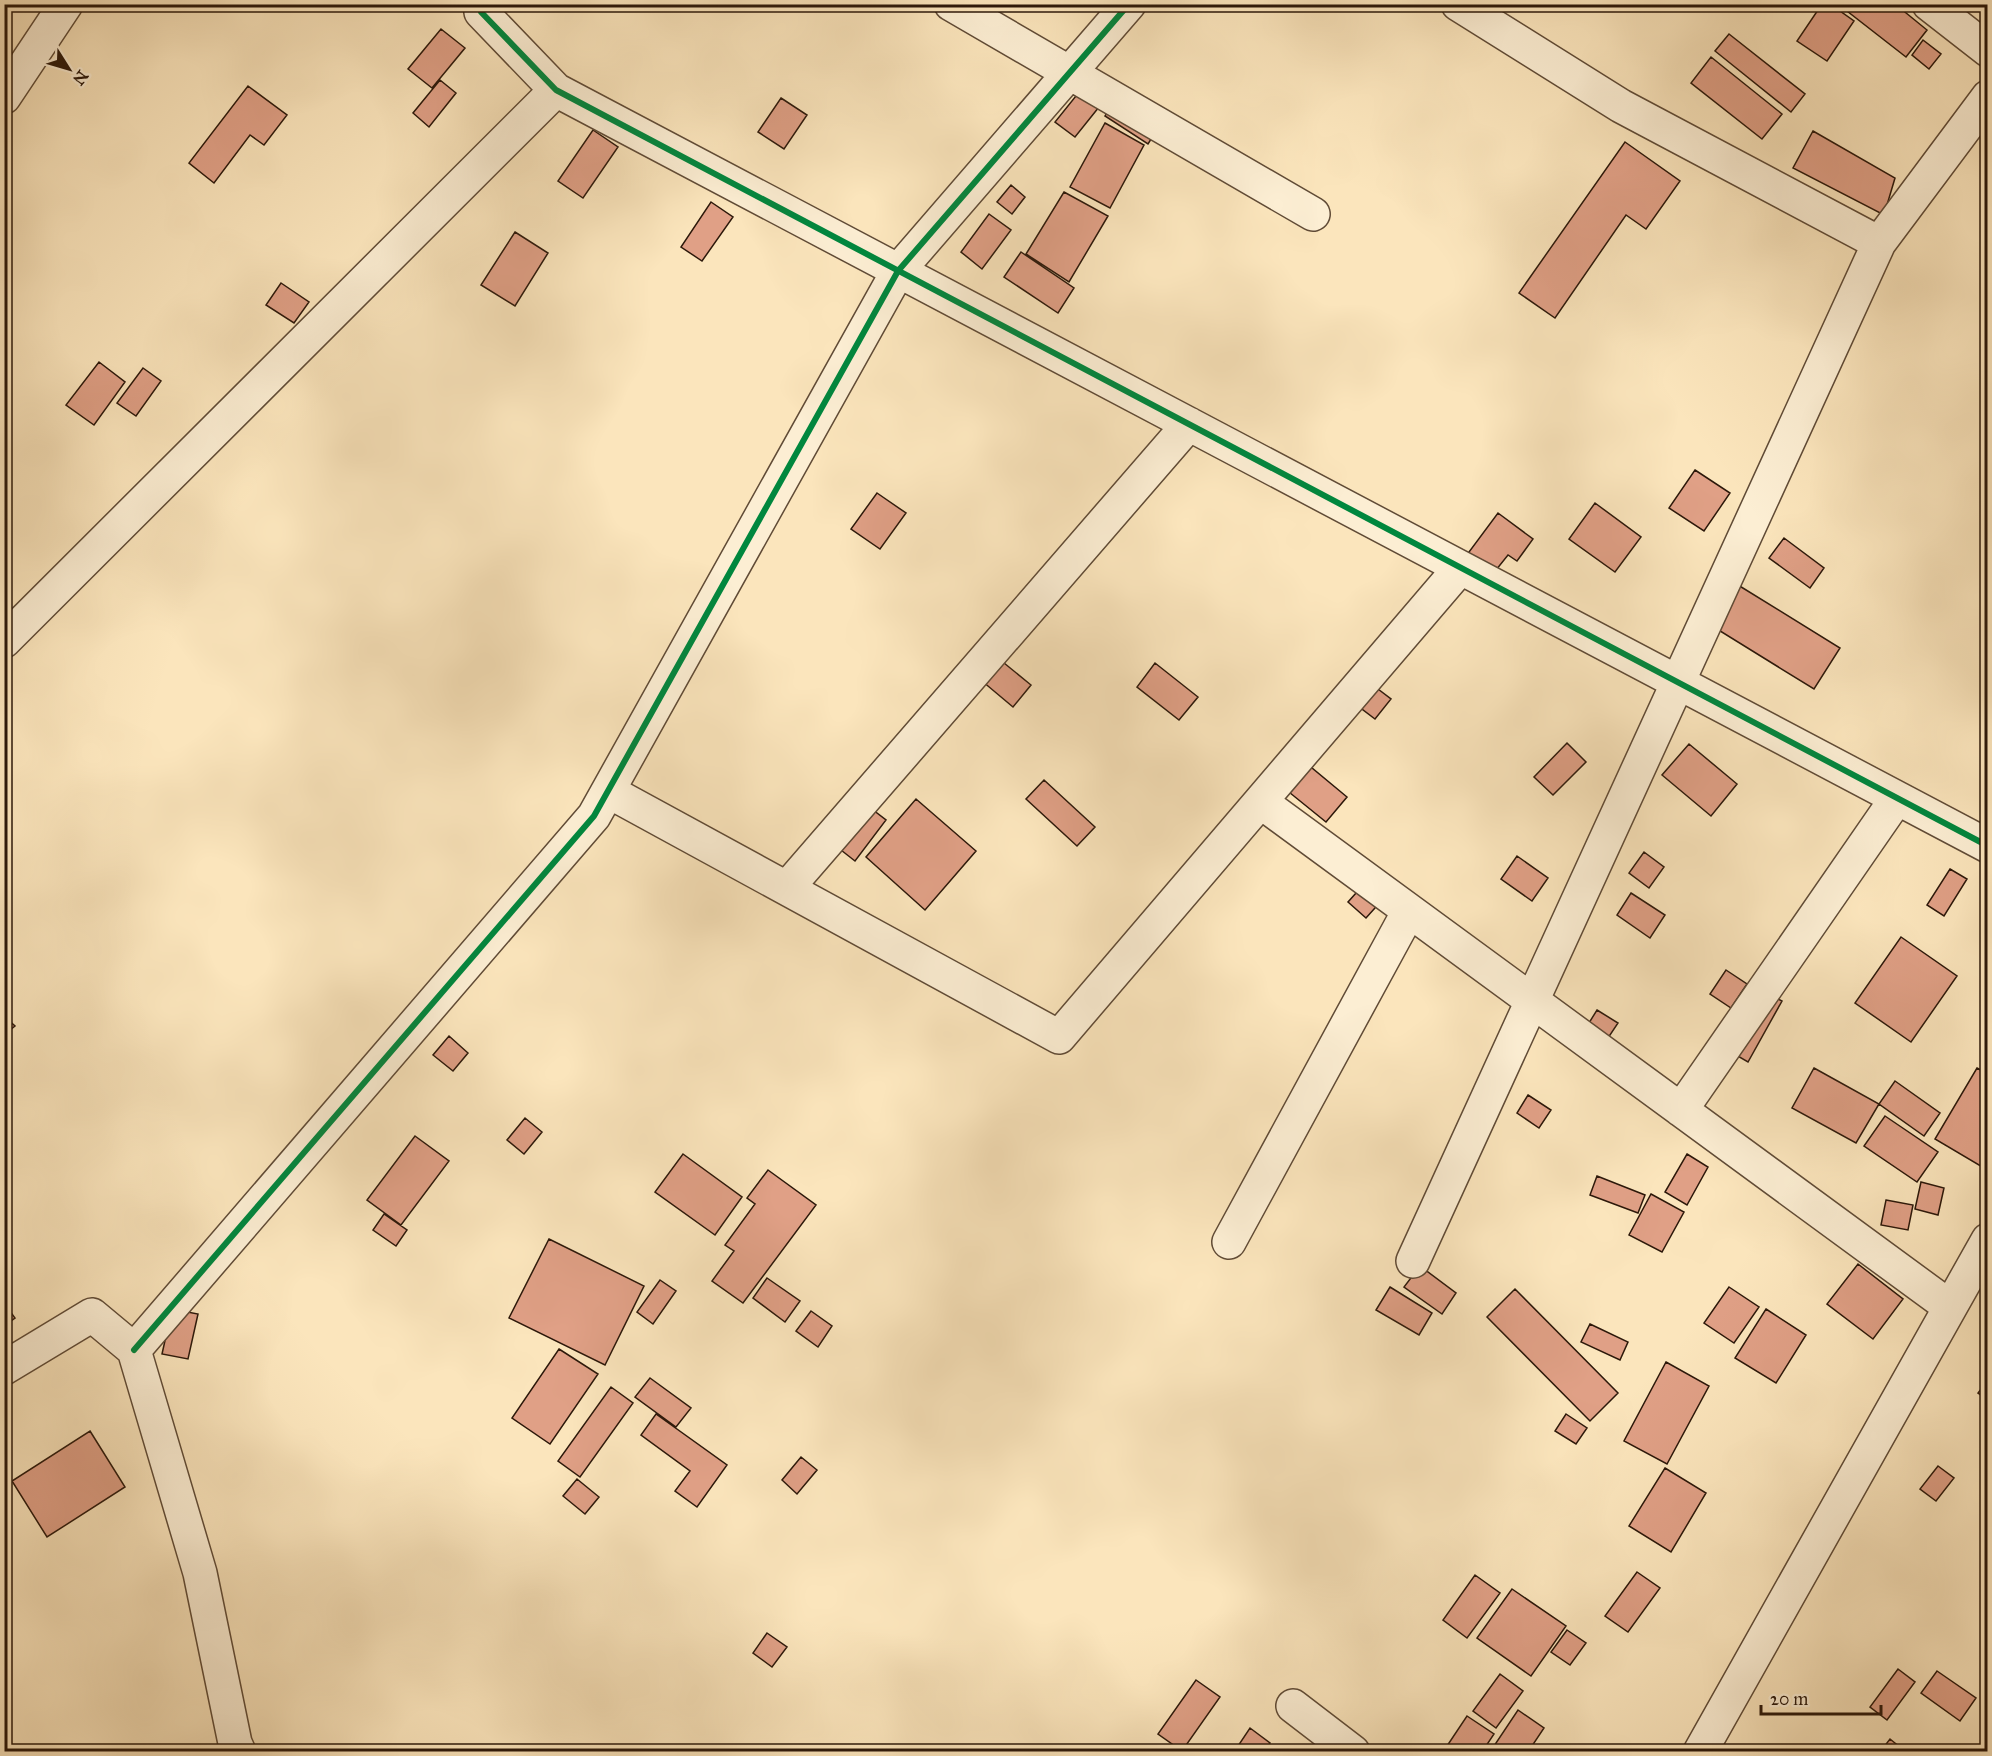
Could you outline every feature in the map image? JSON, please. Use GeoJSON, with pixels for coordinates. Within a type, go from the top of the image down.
{"type":"FeatureCollection","features":[{"type":"Feature","properties":{"kind":"street"},"geometry":{"type":"LineString","coordinates":[[4,97],[66,4]]}},
{"type":"Feature","properties":{"kind":"street"},"geometry":{"type":"LineString","coordinates":[[486,4],[481,12],[556,90],[1988,846]]}},
{"type":"Feature","properties":{"kind":"street"},"geometry":{"type":"LineString","coordinates":[[951,4],[1313,214]]}},
{"type":"Feature","properties":{"kind":"street"},"geometry":{"type":"LineString","coordinates":[[134,1350],[594,816],[898,271],[1129,4]]}},
{"type":"Feature","properties":{"kind":"street"},"geometry":{"type":"LineString","coordinates":[[1458,4],[1621,106],[1880,243]]}},
{"type":"Feature","properties":{"kind":"street"},"geometry":{"type":"LineString","coordinates":[[1929,4],[1988,50]]}},
{"type":"Feature","properties":{"kind":"street"},"geometry":{"type":"LineString","coordinates":[[4,641],[556,90]]}},
{"type":"Feature","properties":{"kind":"street"},"geometry":{"type":"LineString","coordinates":[[1413,1261],[1880,243],[1988,97]]}},
{"type":"Feature","properties":{"kind":"street"},"geometry":{"type":"LineString","coordinates":[[787,888],[1189,424]]}},
{"type":"Feature","properties":{"kind":"street"},"geometry":{"type":"LineString","coordinates":[[608,791],[1059,1037],[1460,568]]}},
{"type":"Feature","properties":{"kind":"street"},"geometry":{"type":"LineString","coordinates":[[1681,1110],[1897,798]]}},
{"type":"Feature","properties":{"kind":"street"},"geometry":{"type":"LineString","coordinates":[[1261,802],[1950,1307]]}},
{"type":"Feature","properties":{"kind":"street"},"geometry":{"type":"LineString","coordinates":[[1229,1242],[1409,911]]}},
{"type":"Feature","properties":{"kind":"street"},"geometry":{"type":"LineString","coordinates":[[1700,1752],[1988,1240]]}},
{"type":"Feature","properties":{"kind":"street"},"geometry":{"type":"LineString","coordinates":[[4,1368],[92,1315],[134,1350],[200,1573],[235,1743],[239,1752]]}},
{"type":"Feature","properties":{"kind":"street"},"geometry":{"type":"LineString","coordinates":[[1293,1706],[1353,1752]]}},
{"type":"Feature","properties":{"kind":"building"},"geometry":{"type":"Polygon","coordinates":[[[1822,4],[1830,4],[1854,21],[1827,61],[1797,41],[1822,4]]]}},
{"type":"Feature","properties":{"kind":"building"},"geometry":{"type":"Polygon","coordinates":[[[1838,4],[1895,4],[1927,30],[1906,57],[1838,4]]]}},
{"type":"Feature","properties":{"kind":"building"},"geometry":{"type":"Polygon","coordinates":[[[441,29],[465,48],[432,88],[408,69],[441,29]]]}},
{"type":"Feature","properties":{"kind":"building"},"geometry":{"type":"Polygon","coordinates":[[[1729,34],[1805,94],[1791,112],[1715,51],[1729,34]]]}},
{"type":"Feature","properties":{"kind":"building"},"geometry":{"type":"Polygon","coordinates":[[[1923,40],[1941,54],[1929,69],[1912,55],[1923,40]]]}},
{"type":"Feature","properties":{"kind":"building"},"geometry":{"type":"Polygon","coordinates":[[[1711,57],[1782,114],[1762,139],[1691,83],[1711,57]]]}},
{"type":"Feature","properties":{"kind":"building"},"geometry":{"type":"Polygon","coordinates":[[[440,80],[456,93],[429,127],[413,113],[440,80]]]}},
{"type":"Feature","properties":{"kind":"building"},"geometry":{"type":"Polygon","coordinates":[[[1088,81],[1107,97],[1075,137],[1055,122],[1088,81]]]}},
{"type":"Feature","properties":{"kind":"building"},"geometry":{"type":"Polygon","coordinates":[[[248,86],[287,115],[264,145],[250,135],[214,183],[189,163],[248,86]]]}},
{"type":"Feature","properties":{"kind":"building"},"geometry":{"type":"Polygon","coordinates":[[[1117,97],[1160,125],[1148,144],[1105,116],[1117,97]]]}},
{"type":"Feature","properties":{"kind":"building"},"geometry":{"type":"Polygon","coordinates":[[[781,98],[807,115],[784,149],[758,132],[781,98]]]}},
{"type":"Feature","properties":{"kind":"building"},"geometry":{"type":"Polygon","coordinates":[[[1105,123],[1144,145],[1110,208],[1070,187],[1105,123]]]}},
{"type":"Feature","properties":{"kind":"building"},"geometry":{"type":"Polygon","coordinates":[[[593,130],[618,147],[583,198],[558,181],[593,130]]]}},
{"type":"Feature","properties":{"kind":"building"},"geometry":{"type":"Polygon","coordinates":[[[1813,131],[1895,178],[1884,215],[1793,168],[1813,131]]]}},
{"type":"Feature","properties":{"kind":"building"},"geometry":{"type":"Polygon","coordinates":[[[1625,142],[1680,181],[1646,229],[1626,215],[1555,318],[1519,293],[1625,142]]]}},
{"type":"Feature","properties":{"kind":"building"},"geometry":{"type":"Polygon","coordinates":[[[1011,185],[1025,197],[1012,214],[997,202],[1011,185]]]}},
{"type":"Feature","properties":{"kind":"building"},"geometry":{"type":"Polygon","coordinates":[[[1064,192],[1108,216],[1069,282],[1026,254],[1064,192]]]}},
{"type":"Feature","properties":{"kind":"building"},"geometry":{"type":"Polygon","coordinates":[[[711,202],[733,217],[702,261],[681,247],[711,202]]]}},
{"type":"Feature","properties":{"kind":"building"},"geometry":{"type":"Polygon","coordinates":[[[989,214],[1011,230],[982,269],[961,252],[989,214]]]}},
{"type":"Feature","properties":{"kind":"building"},"geometry":{"type":"Polygon","coordinates":[[[515,232],[548,253],[515,306],[481,285],[515,232]]]}},
{"type":"Feature","properties":{"kind":"building"},"geometry":{"type":"Polygon","coordinates":[[[1021,252],[1074,288],[1058,313],[1004,277],[1021,252]]]}},
{"type":"Feature","properties":{"kind":"building"},"geometry":{"type":"Polygon","coordinates":[[[281,283],[309,302],[294,323],[266,305],[281,283]]]}},
{"type":"Feature","properties":{"kind":"building"},"geometry":{"type":"Polygon","coordinates":[[[99,362],[125,382],[94,425],[66,405],[99,362]]]}},
{"type":"Feature","properties":{"kind":"building"},"geometry":{"type":"Polygon","coordinates":[[[143,368],[161,381],[136,416],[117,403],[143,368]]]}},
{"type":"Feature","properties":{"kind":"building"},"geometry":{"type":"Polygon","coordinates":[[[1695,470],[1730,493],[1704,531],[1669,508],[1695,470]]]}},
{"type":"Feature","properties":{"kind":"building"},"geometry":{"type":"Polygon","coordinates":[[[877,493],[906,513],[880,549],[851,529],[877,493]]]}},
{"type":"Feature","properties":{"kind":"building"},"geometry":{"type":"Polygon","coordinates":[[[1595,503],[1641,537],[1615,572],[1569,539],[1595,503]]]}},
{"type":"Feature","properties":{"kind":"building"},"geometry":{"type":"Polygon","coordinates":[[[1498,513],[1533,539],[1517,561],[1508,555],[1492,575],[1466,556],[1498,513]]]}},
{"type":"Feature","properties":{"kind":"building"},"geometry":{"type":"Polygon","coordinates":[[[1784,538],[1824,568],[1810,588],[1769,558],[1784,538]]]}},
{"type":"Feature","properties":{"kind":"building"},"geometry":{"type":"Polygon","coordinates":[[[1738,585],[1840,648],[1814,689],[1712,626],[1738,585]]]}},
{"type":"Feature","properties":{"kind":"building"},"geometry":{"type":"Polygon","coordinates":[[[993,654],[1031,685],[1013,707],[976,676],[993,654]]]}},
{"type":"Feature","properties":{"kind":"building"},"geometry":{"type":"Polygon","coordinates":[[[1155,663],[1198,697],[1179,720],[1137,687],[1155,663]]]}},
{"type":"Feature","properties":{"kind":"building"},"geometry":{"type":"Polygon","coordinates":[[[1374,686],[1391,699],[1375,719],[1358,706],[1374,686]]]}},
{"type":"Feature","properties":{"kind":"building"},"geometry":{"type":"Polygon","coordinates":[[[1567,743],[1586,762],[1553,795],[1534,777],[1567,743]]]}},
{"type":"Feature","properties":{"kind":"building"},"geometry":{"type":"Polygon","coordinates":[[[1689,744],[1737,784],[1711,816],[1662,775],[1689,744]]]}},
{"type":"Feature","properties":{"kind":"building"},"geometry":{"type":"Polygon","coordinates":[[[1300,758],[1347,797],[1326,822],[1279,784],[1300,758]]]}},
{"type":"Feature","properties":{"kind":"building"},"geometry":{"type":"Polygon","coordinates":[[[1044,780],[1095,827],[1077,846],[1026,799],[1044,780]]]}},
{"type":"Feature","properties":{"kind":"building"},"geometry":{"type":"Polygon","coordinates":[[[916,799],[976,851],[925,910],[866,857],[916,799]]]}},
{"type":"Feature","properties":{"kind":"building"},"geometry":{"type":"Polygon","coordinates":[[[864,803],[886,820],[855,861],[832,843],[864,803]]]}},
{"type":"Feature","properties":{"kind":"building"},"geometry":{"type":"Polygon","coordinates":[[[1644,852],[1664,867],[1649,888],[1629,873],[1644,852]]]}},
{"type":"Feature","properties":{"kind":"building"},"geometry":{"type":"Polygon","coordinates":[[[1517,856],[1548,878],[1532,901],[1501,879],[1517,856]]]}},
{"type":"Feature","properties":{"kind":"building"},"geometry":{"type":"Polygon","coordinates":[[[1950,869],[1967,879],[1944,916],[1927,905],[1950,869]]]}},
{"type":"Feature","properties":{"kind":"building"},"geometry":{"type":"Polygon","coordinates":[[[1365,883],[1383,899],[1366,918],[1348,902],[1365,883]]]}},
{"type":"Feature","properties":{"kind":"building"},"geometry":{"type":"Polygon","coordinates":[[[1631,893],[1665,915],[1650,938],[1617,915],[1631,893]]]}},
{"type":"Feature","properties":{"kind":"building"},"geometry":{"type":"Polygon","coordinates":[[[1901,937],[1957,976],[1911,1042],[1855,1003],[1901,937]]]}},
{"type":"Feature","properties":{"kind":"building"},"geometry":{"type":"Polygon","coordinates":[[[1726,970],[1747,984],[1731,1008],[1710,994],[1726,970]]]}},
{"type":"Feature","properties":{"kind":"building"},"geometry":{"type":"Polygon","coordinates":[[[1762,990],[1782,1001],[1748,1062],[1729,1051],[1762,990]]]}},
{"type":"Feature","properties":{"kind":"building"},"geometry":{"type":"Polygon","coordinates":[[[1597,1010],[1618,1023],[1604,1044],[1584,1031],[1597,1010]]]}},
{"type":"Feature","properties":{"kind":"building"},"geometry":{"type":"Polygon","coordinates":[[[4,1016],[15,1026],[4,1035],[4,1016]]]}},
{"type":"Feature","properties":{"kind":"building"},"geometry":{"type":"Polygon","coordinates":[[[449,1036],[468,1053],[453,1071],[433,1055],[449,1036]]]}},
{"type":"Feature","properties":{"kind":"building"},"geometry":{"type":"Polygon","coordinates":[[[1814,1068],[1879,1104],[1856,1143],[1792,1108],[1814,1068]]]}},
{"type":"Feature","properties":{"kind":"building"},"geometry":{"type":"Polygon","coordinates":[[[1977,1068],[1988,1074],[1988,1162],[1984,1168],[1935,1139],[1977,1068]]]}},
{"type":"Feature","properties":{"kind":"building"},"geometry":{"type":"Polygon","coordinates":[[[1895,1081],[1940,1113],[1924,1136],[1879,1104],[1895,1081]]]}},
{"type":"Feature","properties":{"kind":"building"},"geometry":{"type":"Polygon","coordinates":[[[1528,1095],[1551,1110],[1539,1128],[1517,1113],[1528,1095]]]}},
{"type":"Feature","properties":{"kind":"building"},"geometry":{"type":"Polygon","coordinates":[[[1885,1116],[1938,1152],[1917,1182],[1864,1146],[1885,1116]]]}},
{"type":"Feature","properties":{"kind":"building"},"geometry":{"type":"Polygon","coordinates":[[[525,1118],[542,1132],[524,1154],[507,1140],[525,1118]]]}},
{"type":"Feature","properties":{"kind":"building"},"geometry":{"type":"Polygon","coordinates":[[[415,1136],[449,1161],[401,1225],[367,1200],[415,1136]]]}},
{"type":"Feature","properties":{"kind":"building"},"geometry":{"type":"Polygon","coordinates":[[[683,1154],[742,1197],[715,1235],[655,1192],[683,1154]]]}},
{"type":"Feature","properties":{"kind":"building"},"geometry":{"type":"Polygon","coordinates":[[[1687,1154],[1708,1167],[1687,1205],[1665,1192],[1687,1154]]]}},
{"type":"Feature","properties":{"kind":"building"},"geometry":{"type":"Polygon","coordinates":[[[768,1170],[816,1205],[743,1303],[712,1281],[734,1251],[725,1245],[755,1204],[747,1198],[768,1170]]]}},
{"type":"Feature","properties":{"kind":"building"},"geometry":{"type":"Polygon","coordinates":[[[1597,1176],[1645,1195],[1638,1213],[1590,1195],[1597,1176]]]}},
{"type":"Feature","properties":{"kind":"building"},"geometry":{"type":"Polygon","coordinates":[[[1921,1182],[1944,1188],[1938,1215],[1915,1209],[1921,1182]]]}},
{"type":"Feature","properties":{"kind":"building"},"geometry":{"type":"Polygon","coordinates":[[[1651,1194],[1684,1212],[1662,1252],[1629,1235],[1651,1194]]]}},
{"type":"Feature","properties":{"kind":"building"},"geometry":{"type":"Polygon","coordinates":[[[1886,1200],[1913,1205],[1908,1230],[1881,1225],[1886,1200]]]}},
{"type":"Feature","properties":{"kind":"building"},"geometry":{"type":"Polygon","coordinates":[[[384,1214],[407,1230],[396,1246],[373,1230],[384,1214]]]}},
{"type":"Feature","properties":{"kind":"building"},"geometry":{"type":"Polygon","coordinates":[[[549,1239],[644,1286],[605,1365],[509,1318],[549,1239]]]}},
{"type":"Feature","properties":{"kind":"building"},"geometry":{"type":"Polygon","coordinates":[[[1858,1264],[1903,1299],[1873,1339],[1827,1304],[1858,1264]]]}},
{"type":"Feature","properties":{"kind":"building"},"geometry":{"type":"Polygon","coordinates":[[[1420,1266],[1456,1293],[1442,1314],[1404,1287],[1420,1266]]]}},
{"type":"Feature","properties":{"kind":"building"},"geometry":{"type":"Polygon","coordinates":[[[767,1278],[800,1301],[785,1322],[753,1298],[767,1278]]]}},
{"type":"Feature","properties":{"kind":"building"},"geometry":{"type":"Polygon","coordinates":[[[660,1280],[676,1291],[653,1324],[637,1312],[660,1280]]]}},
{"type":"Feature","properties":{"kind":"building"},"geometry":{"type":"Polygon","coordinates":[[[1390,1287],[1432,1313],[1419,1335],[1376,1310],[1390,1287]]]}},
{"type":"Feature","properties":{"kind":"building"},"geometry":{"type":"Polygon","coordinates":[[[1729,1287],[1759,1307],[1734,1343],[1704,1323],[1729,1287]]]}},
{"type":"Feature","properties":{"kind":"building"},"geometry":{"type":"Polygon","coordinates":[[[1515,1289],[1618,1393],[1590,1421],[1487,1317],[1515,1289]]]}},
{"type":"Feature","properties":{"kind":"building"},"geometry":{"type":"Polygon","coordinates":[[[4,1303],[15,1318],[4,1326],[4,1303]]]}},
{"type":"Feature","properties":{"kind":"building"},"geometry":{"type":"Polygon","coordinates":[[[172,1309],[198,1314],[188,1359],[162,1354],[172,1309]]]}},
{"type":"Feature","properties":{"kind":"building"},"geometry":{"type":"Polygon","coordinates":[[[1766,1309],[1806,1335],[1776,1383],[1735,1358],[1766,1309]]]}},
{"type":"Feature","properties":{"kind":"building"},"geometry":{"type":"Polygon","coordinates":[[[811,1311],[832,1326],[818,1347],[796,1331],[811,1311]]]}},
{"type":"Feature","properties":{"kind":"building"},"geometry":{"type":"Polygon","coordinates":[[[1590,1324],[1628,1342],[1620,1360],[1581,1342],[1590,1324]]]}},
{"type":"Feature","properties":{"kind":"building"},"geometry":{"type":"Polygon","coordinates":[[[559,1349],[598,1374],[550,1444],[512,1418],[559,1349]]]}},
{"type":"Feature","properties":{"kind":"building"},"geometry":{"type":"Polygon","coordinates":[[[1666,1362],[1709,1386],[1667,1464],[1624,1441],[1666,1362]]]}},
{"type":"Feature","properties":{"kind":"building"},"geometry":{"type":"Polygon","coordinates":[[[650,1378],[691,1408],[676,1427],[635,1397],[650,1378]]]}},
{"type":"Feature","properties":{"kind":"building"},"geometry":{"type":"Polygon","coordinates":[[[1988,1380],[1988,1400],[1978,1393],[1988,1380]]]}},
{"type":"Feature","properties":{"kind":"building"},"geometry":{"type":"Polygon","coordinates":[[[611,1387],[633,1403],[580,1477],[558,1461],[611,1387]]]}},
{"type":"Feature","properties":{"kind":"building"},"geometry":{"type":"Polygon","coordinates":[[[656,1414],[727,1465],[697,1507],[675,1491],[690,1471],[641,1435],[656,1414]]]}},
{"type":"Feature","properties":{"kind":"building"},"geometry":{"type":"Polygon","coordinates":[[[1566,1414],[1587,1428],[1576,1444],[1555,1431],[1566,1414]]]}},
{"type":"Feature","properties":{"kind":"building"},"geometry":{"type":"Polygon","coordinates":[[[90,1431],[125,1487],[47,1537],[12,1481],[90,1431]]]}},
{"type":"Feature","properties":{"kind":"building"},"geometry":{"type":"Polygon","coordinates":[[[801,1457],[817,1470],[797,1494],[782,1480],[801,1457]]]}},
{"type":"Feature","properties":{"kind":"building"},"geometry":{"type":"Polygon","coordinates":[[[1938,1466],[1954,1478],[1936,1501],[1920,1489],[1938,1466]]]}},
{"type":"Feature","properties":{"kind":"building"},"geometry":{"type":"Polygon","coordinates":[[[1665,1468],[1706,1493],[1671,1552],[1629,1526],[1665,1468]]]}},
{"type":"Feature","properties":{"kind":"building"},"geometry":{"type":"Polygon","coordinates":[[[577,1479],[599,1497],[585,1514],[563,1496],[577,1479]]]}},
{"type":"Feature","properties":{"kind":"building"},"geometry":{"type":"Polygon","coordinates":[[[1637,1572],[1660,1588],[1628,1632],[1605,1616],[1637,1572]]]}},
{"type":"Feature","properties":{"kind":"building"},"geometry":{"type":"Polygon","coordinates":[[[1475,1575],[1500,1593],[1467,1638],[1443,1620],[1475,1575]]]}},
{"type":"Feature","properties":{"kind":"building"},"geometry":{"type":"Polygon","coordinates":[[[1512,1589],[1566,1626],[1531,1676],[1477,1638],[1512,1589]]]}},
{"type":"Feature","properties":{"kind":"building"},"geometry":{"type":"Polygon","coordinates":[[[1567,1630],[1586,1643],[1570,1665],[1551,1652],[1567,1630]]]}},
{"type":"Feature","properties":{"kind":"building"},"geometry":{"type":"Polygon","coordinates":[[[767,1633],[787,1647],[772,1667],[753,1653],[767,1633]]]}},
{"type":"Feature","properties":{"kind":"building"},"geometry":{"type":"Polygon","coordinates":[[[1898,1669],[1915,1682],[1887,1720],[1870,1707],[1898,1669]]]}},
{"type":"Feature","properties":{"kind":"building"},"geometry":{"type":"Polygon","coordinates":[[[1937,1671],[1976,1698],[1960,1721],[1921,1693],[1937,1671]]]}},
{"type":"Feature","properties":{"kind":"building"},"geometry":{"type":"Polygon","coordinates":[[[1500,1674],[1523,1691],[1496,1728],[1473,1711],[1500,1674]]]}},
{"type":"Feature","properties":{"kind":"building"},"geometry":{"type":"Polygon","coordinates":[[[1196,1680],[1220,1697],[1182,1751],[1158,1734],[1196,1680]]]}},
{"type":"Feature","properties":{"kind":"building"},"geometry":{"type":"Polygon","coordinates":[[[1518,1710],[1544,1728],[1528,1752],[1490,1752],[1518,1710]]]}},
{"type":"Feature","properties":{"kind":"building"},"geometry":{"type":"Polygon","coordinates":[[[1467,1716],[1494,1734],[1482,1752],[1448,1752],[1445,1749],[1467,1716]]]}},
{"type":"Feature","properties":{"kind":"building"},"geometry":{"type":"Polygon","coordinates":[[[1250,1728],[1270,1743],[1266,1752],[1234,1752],[1250,1728]]]}},
{"type":"Feature","properties":{"kind":"building"},"geometry":{"type":"Polygon","coordinates":[[[1890,1739],[1906,1752],[1880,1752],[1890,1739]]]}},
{"type":"Feature","properties":{"kind":"cycle path"},"geometry":{"type":"LineString","coordinates":[[486,4],[481,12],[556,90],[1988,846]]}},
{"type":"Feature","properties":{"kind":"cycle path"},"geometry":{"type":"LineString","coordinates":[[134,1350],[594,816],[898,271],[1129,4]]}}]}
